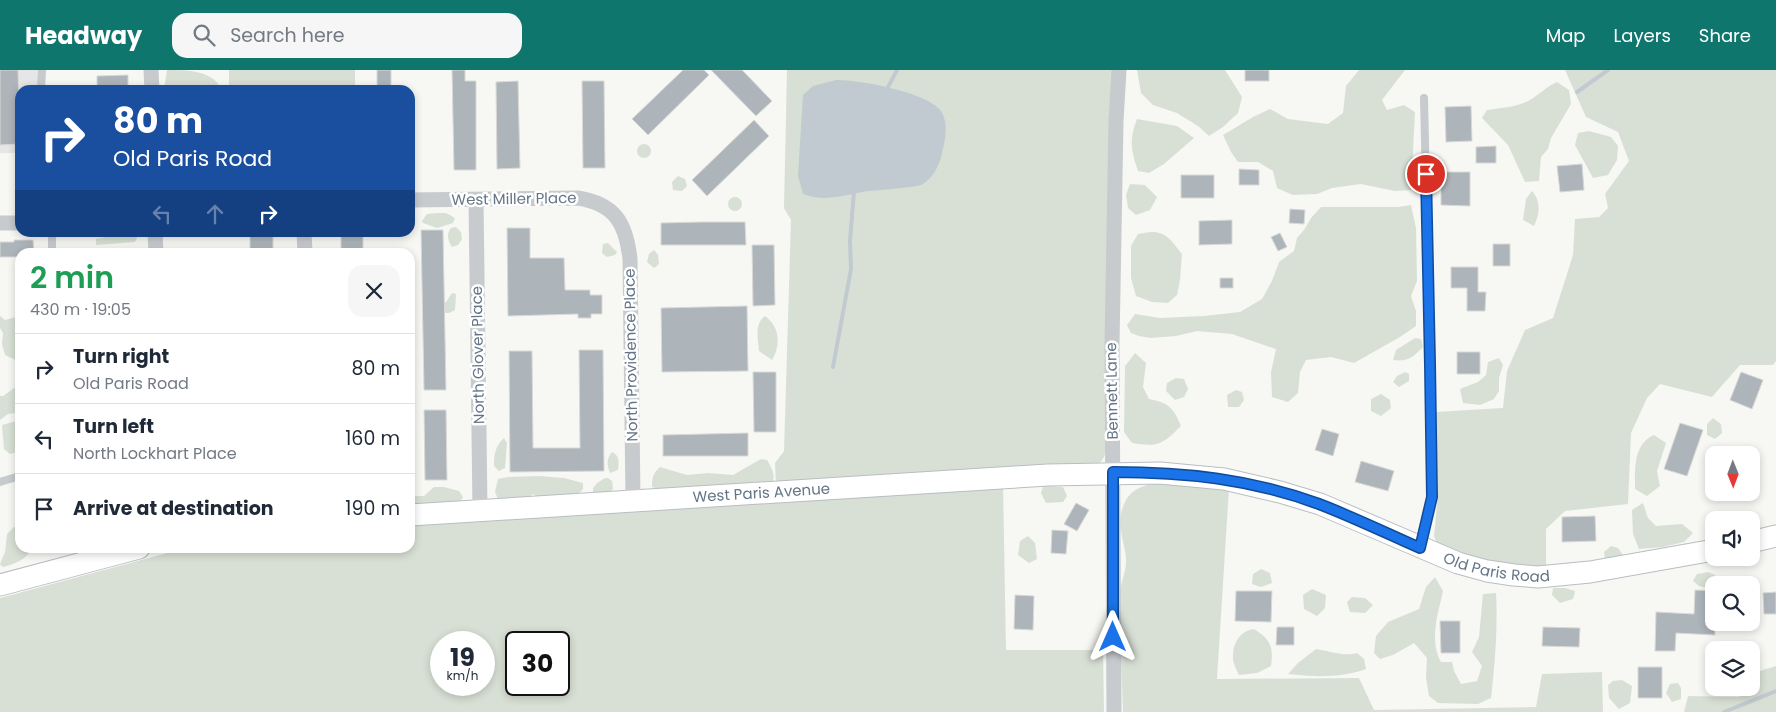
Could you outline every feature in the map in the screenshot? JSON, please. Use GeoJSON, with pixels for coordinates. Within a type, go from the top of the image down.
{"type":"FeatureCollection","features":[{"type":"Feature","properties":{"kind":"main road","name":"West Paris Avenue"},"geometry":{"type":"LineString","coordinates":[[415,515],[1113,472]]}},
{"type":"Feature","properties":{"kind":"main road","name":"Old Paris Road"},"geometry":{"type":"LineString","coordinates":[[1113,472],[1160,472],[1195,475],[1258,486],[1320,504],[1458,564],[1514,576],[1538,577],[1590,572],[1705,552]]}},
{"type":"Feature","properties":{"kind":"main road"},"geometry":{"type":"LineString","coordinates":[[1760,540],[1776,536]]}},
{"type":"Feature","properties":{"kind":"main road"},"geometry":{"type":"LineString","coordinates":[[0,585],[120,553]]}},
{"type":"Feature","properties":{"kind":"street"},"geometry":{"type":"LineString","coordinates":[[151,70],[152,85]]}},
{"type":"Feature","properties":{"kind":"street","name":"Bennett Lane"},"geometry":{"type":"LineString","coordinates":[[1114,712],[1112,344],[1116,121],[1119,70]]}},
{"type":"Feature","properties":{"kind":"street","name":"West Miller Place"},"geometry":{"type":"LineString","coordinates":[[415,200],[578,198],[594,201],[613,214]]}},
{"type":"Feature","properties":{"kind":"street","name":"North Glover Place"},"geometry":{"type":"LineString","coordinates":[[476,200],[480,510]]}},
{"type":"Feature","properties":{"kind":"street","name":"North Providence Place"},"geometry":{"type":"LineString","coordinates":[[613,214],[621,223],[626,234],[630,260],[633,500]]}},
{"type":"Feature","properties":{"kind":"street"},"geometry":{"type":"LineString","coordinates":[[0,223],[15,223]]}},
{"type":"Feature","properties":{"kind":"lane"},"geometry":{"type":"LineString","coordinates":[[42,70],[42,85]]}},
{"type":"Feature","properties":{"kind":"lane"},"geometry":{"type":"LineString","coordinates":[[1420,548],[1432,497],[1424,98]]}},
{"type":"Feature","properties":{"kind":"lane"},"geometry":{"type":"LineString","coordinates":[[0,482],[15,478]]}},
{"type":"Feature","properties":{"kind":"shaded area"},"geometry":{"type":"Polygon","coordinates":[[[0,70],[38,70],[38,85],[15,85],[15,153],[0,153],[0,70]]]}},
{"type":"Feature","properties":{"kind":"shaded area"},"geometry":{"type":"Polygon","coordinates":[[[167,70],[183,70],[199,72],[212,78],[219,85],[165,85],[167,70]]]}},
{"type":"Feature","properties":{"kind":"shaded area"},"geometry":{"type":"Polygon","coordinates":[[[229,70],[355,70],[355,85],[229,85],[229,70]]]}},
{"type":"Feature","properties":{"kind":"shaded area"},"geometry":{"type":"Polygon","coordinates":[[[787,70],[1113,70],[1106,451],[1100,463],[1096,465],[776,486],[775,463],[784,451],[791,220],[784,208],[787,70]]]}},
{"type":"Feature","properties":{"kind":"shaded area"},"geometry":{"type":"Polygon","coordinates":[[[1137,70],[1225,70],[1242,97],[1238,113],[1223,127],[1209,136],[1198,126],[1177,113],[1153,105],[1141,93],[1137,70]]]}},
{"type":"Feature","properties":{"kind":"shaded area"},"geometry":{"type":"Polygon","coordinates":[[[1359,70],[1405,70],[1382,100],[1387,110],[1404,105],[1415,112],[1411,190],[1395,191],[1361,184],[1332,188],[1317,194],[1293,195],[1277,188],[1273,171],[1258,162],[1238,162],[1231,152],[1223,135],[1270,109],[1288,119],[1328,124],[1343,113],[1346,86],[1359,70]]]}},
{"type":"Feature","properties":{"kind":"shaded area"},"geometry":{"type":"Polygon","coordinates":[[[1565,70],[1776,70],[1776,361],[1773,365],[1740,365],[1712,397],[1660,384],[1647,398],[1631,433],[1628,504],[1565,511],[1546,529],[1546,569],[1486,564],[1438,546],[1434,536],[1438,495],[1436,412],[1503,408],[1507,371],[1525,330],[1553,318],[1573,255],[1575,219],[1599,217],[1608,208],[1605,194],[1629,161],[1618,132],[1586,117],[1565,70]]]}},
{"type":"Feature","properties":{"kind":"shaded area"},"geometry":{"type":"Polygon","coordinates":[[[836,80],[861,82],[892,88],[922,98],[941,111],[946,125],[944,144],[939,163],[927,181],[912,187],[862,192],[832,198],[818,198],[803,194],[798,176],[803,95],[813,86],[836,80]]]}},
{"type":"Feature","properties":{"kind":"shaded area"},"geometry":{"type":"Polygon","coordinates":[[[1557,82],[1569,90],[1571,104],[1551,138],[1548,149],[1541,157],[1539,181],[1525,182],[1508,145],[1482,118],[1487,110],[1509,107],[1530,100],[1557,82]]]}},
{"type":"Feature","properties":{"kind":"shaded area"},"geometry":{"type":"Polygon","coordinates":[[[1137,119],[1177,126],[1194,138],[1164,164],[1149,173],[1138,171],[1132,145],[1137,119]]]}},
{"type":"Feature","properties":{"kind":"shaded area"},"geometry":{"type":"Polygon","coordinates":[[[1589,131],[1611,137],[1618,146],[1617,160],[1608,175],[1593,178],[1575,145],[1578,133],[1589,131]]]}},
{"type":"Feature","properties":{"kind":"shaded area"},"geometry":{"type":"Polygon","coordinates":[[[641,144],[647,144],[651,151],[647,158],[641,158],[637,154],[637,148],[641,144]]]}},
{"type":"Feature","properties":{"kind":"shaded area"},"geometry":{"type":"Polygon","coordinates":[[[678,176],[685,179],[687,186],[682,191],[673,190],[672,182],[678,176]]]}},
{"type":"Feature","properties":{"kind":"shaded area"},"geometry":{"type":"Polygon","coordinates":[[[1130,184],[1145,185],[1157,197],[1150,210],[1136,215],[1128,208],[1126,195],[1130,184]]]}},
{"type":"Feature","properties":{"kind":"shaded area"},"geometry":{"type":"Polygon","coordinates":[[[1532,191],[1537,199],[1539,208],[1534,226],[1523,220],[1526,199],[1532,191]]]}},
{"type":"Feature","properties":{"kind":"shaded area"},"geometry":{"type":"Polygon","coordinates":[[[732,197],[738,197],[742,204],[738,211],[732,211],[728,207],[728,201],[732,197]]]}},
{"type":"Feature","properties":{"kind":"shaded area"},"geometry":{"type":"Polygon","coordinates":[[[1411,205],[1416,228],[1417,281],[1411,296],[1416,311],[1416,326],[1354,363],[1331,357],[1306,360],[1300,372],[1298,393],[1288,402],[1272,397],[1271,372],[1276,349],[1232,334],[1197,331],[1176,336],[1151,338],[1131,333],[1127,325],[1135,314],[1160,318],[1240,312],[1262,299],[1272,281],[1279,262],[1294,251],[1297,238],[1321,207],[1398,207],[1411,205]]]}},
{"type":"Feature","properties":{"kind":"shaded area"},"geometry":{"type":"Polygon","coordinates":[[[446,213],[455,218],[453,223],[437,228],[423,223],[422,221],[427,214],[446,213]]]}},
{"type":"Feature","properties":{"kind":"shaded area"},"geometry":{"type":"Polygon","coordinates":[[[456,227],[461,232],[462,239],[458,245],[452,247],[448,233],[451,228],[456,227]]]}},
{"type":"Feature","properties":{"kind":"shaded area"},"geometry":{"type":"Polygon","coordinates":[[[1150,232],[1165,235],[1182,254],[1177,295],[1168,303],[1152,302],[1136,296],[1131,278],[1131,246],[1138,234],[1150,232]]]}},
{"type":"Feature","properties":{"kind":"shaded area"},"geometry":{"type":"Polygon","coordinates":[[[105,237],[137,238],[135,242],[96,245],[96,239],[105,237]]]}},
{"type":"Feature","properties":{"kind":"shaded area"},"geometry":{"type":"Polygon","coordinates":[[[608,243],[617,252],[615,255],[607,257],[602,253],[603,244],[608,243]]]}},
{"type":"Feature","properties":{"kind":"shaded area"},"geometry":{"type":"Polygon","coordinates":[[[654,250],[658,255],[659,264],[654,268],[647,262],[649,254],[654,250]]]}},
{"type":"Feature","properties":{"kind":"shaded area"},"geometry":{"type":"Polygon","coordinates":[[[452,293],[456,294],[455,310],[449,313],[441,313],[440,305],[446,302],[452,293]]]}},
{"type":"Feature","properties":{"kind":"shaded area"},"geometry":{"type":"Polygon","coordinates":[[[0,316],[5,320],[15,317],[15,360],[5,355],[2,344],[3,333],[0,328],[0,316]]]}},
{"type":"Feature","properties":{"kind":"shaded area"},"geometry":{"type":"Polygon","coordinates":[[[765,316],[774,325],[778,336],[777,348],[772,360],[759,351],[758,327],[765,316]]]}},
{"type":"Feature","properties":{"kind":"shaded area"},"geometry":{"type":"Polygon","coordinates":[[[1415,338],[1421,339],[1423,347],[1416,354],[1403,360],[1393,360],[1396,350],[1415,338]]]}},
{"type":"Feature","properties":{"kind":"shaded area"},"geometry":{"type":"Polygon","coordinates":[[[1135,353],[1146,363],[1143,387],[1149,399],[1170,407],[1181,426],[1159,443],[1148,445],[1132,443],[1124,432],[1125,366],[1135,353]]]}},
{"type":"Feature","properties":{"kind":"shaded area"},"geometry":{"type":"Polygon","coordinates":[[[1499,358],[1503,365],[1499,378],[1499,391],[1494,399],[1480,405],[1463,403],[1460,389],[1478,382],[1486,375],[1488,362],[1499,358]]]}},
{"type":"Feature","properties":{"kind":"shaded area"},"geometry":{"type":"Polygon","coordinates":[[[1405,372],[1409,374],[1409,381],[1399,387],[1393,382],[1397,376],[1405,372]]]}},
{"type":"Feature","properties":{"kind":"shaded area"},"geometry":{"type":"Polygon","coordinates":[[[1176,378],[1184,379],[1188,389],[1184,397],[1175,400],[1166,391],[1167,383],[1176,378]]]}},
{"type":"Feature","properties":{"kind":"shaded area"},"geometry":{"type":"Polygon","coordinates":[[[15,388],[15,413],[8,414],[0,420],[0,396],[15,388]]]}},
{"type":"Feature","properties":{"kind":"shaded area"},"geometry":{"type":"Polygon","coordinates":[[[1236,390],[1242,392],[1244,400],[1239,407],[1228,407],[1227,395],[1236,390]]]}},
{"type":"Feature","properties":{"kind":"shaded area"},"geometry":{"type":"Polygon","coordinates":[[[1381,394],[1390,400],[1391,408],[1381,416],[1371,411],[1371,399],[1381,394]]]}},
{"type":"Feature","properties":{"kind":"shaded area"},"geometry":{"type":"Polygon","coordinates":[[[1713,418],[1721,424],[1722,433],[1715,439],[1707,435],[1707,424],[1713,418]]]}},
{"type":"Feature","properties":{"kind":"shaded area"},"geometry":{"type":"Polygon","coordinates":[[[15,421],[15,452],[10,454],[4,449],[2,425],[15,421]]]}},
{"type":"Feature","properties":{"kind":"shaded area"},"geometry":{"type":"Polygon","coordinates":[[[1654,435],[1666,443],[1657,471],[1660,486],[1647,496],[1635,489],[1635,466],[1642,445],[1654,435]]]}},
{"type":"Feature","properties":{"kind":"shaded area"},"geometry":{"type":"Polygon","coordinates":[[[504,438],[507,443],[505,468],[499,471],[494,466],[495,454],[497,447],[504,438]]]}},
{"type":"Feature","properties":{"kind":"shaded area"},"geometry":{"type":"Polygon","coordinates":[[[612,452],[618,457],[619,462],[618,470],[610,473],[608,462],[612,452]]]}},
{"type":"Feature","properties":{"kind":"shaded area"},"geometry":{"type":"Polygon","coordinates":[[[761,459],[767,460],[773,475],[773,481],[763,485],[660,490],[652,487],[653,476],[660,467],[687,475],[708,473],[733,475],[761,459]]]}},
{"type":"Feature","properties":{"kind":"shaded area"},"geometry":{"type":"Polygon","coordinates":[[[540,476],[564,478],[583,483],[583,489],[578,494],[540,498],[533,494],[526,499],[498,499],[495,492],[498,479],[540,476]]]}},
{"type":"Feature","properties":{"kind":"shaded area"},"geometry":{"type":"Polygon","coordinates":[[[605,478],[612,481],[613,489],[608,494],[593,494],[593,488],[605,478]]]}},
{"type":"Feature","properties":{"kind":"shaded area"},"geometry":{"type":"Polygon","coordinates":[[[1164,481],[1229,488],[1217,679],[1359,678],[1374,710],[1536,707],[1542,674],[1602,672],[1603,712],[1123,712],[1120,592],[1126,562],[1120,523],[1122,509],[1128,497],[1136,490],[1164,481]]]}},
{"type":"Feature","properties":{"kind":"shaded area"},"geometry":{"type":"Polygon","coordinates":[[[1003,485],[1006,650],[1103,650],[1104,712],[0,712],[0,598],[167,553],[415,553],[415,522],[1003,485]]]}},
{"type":"Feature","properties":{"kind":"shaded area"},"geometry":{"type":"Polygon","coordinates":[[[434,487],[444,487],[459,491],[463,497],[460,502],[415,506],[415,496],[424,496],[434,487]]]}},
{"type":"Feature","properties":{"kind":"shaded area"},"geometry":{"type":"Polygon","coordinates":[[[1043,487],[1063,487],[1067,496],[1063,502],[1046,503],[1041,493],[1043,487]]]}},
{"type":"Feature","properties":{"kind":"shaded area"},"geometry":{"type":"Polygon","coordinates":[[[1643,503],[1648,518],[1656,526],[1682,524],[1693,533],[1684,542],[1663,547],[1639,549],[1633,534],[1632,510],[1643,503]]]}},
{"type":"Feature","properties":{"kind":"shaded area"},"geometry":{"type":"Polygon","coordinates":[[[15,527],[15,553],[29,553],[20,561],[3,567],[0,564],[5,552],[7,534],[15,527]]]}},
{"type":"Feature","properties":{"kind":"shaded area"},"geometry":{"type":"Polygon","coordinates":[[[1028,536],[1035,543],[1037,559],[1029,563],[1018,555],[1020,541],[1028,536]]]}},
{"type":"Feature","properties":{"kind":"shaded area"},"geometry":{"type":"Polygon","coordinates":[[[1611,546],[1618,548],[1623,555],[1615,561],[1605,560],[1604,552],[1611,546]]]}},
{"type":"Feature","properties":{"kind":"shaded area"},"geometry":{"type":"Polygon","coordinates":[[[1261,569],[1270,573],[1272,583],[1261,587],[1252,584],[1253,574],[1261,569]]]}},
{"type":"Feature","properties":{"kind":"shaded area"},"geometry":{"type":"Polygon","coordinates":[[[1708,572],[1715,576],[1705,576],[1705,587],[1699,586],[1693,581],[1697,574],[1708,572]]]}},
{"type":"Feature","properties":{"kind":"shaded area"},"geometry":{"type":"Polygon","coordinates":[[[1435,577],[1443,591],[1435,636],[1437,654],[1441,662],[1452,662],[1454,671],[1461,684],[1477,681],[1482,666],[1472,652],[1479,637],[1483,594],[1496,593],[1496,646],[1491,698],[1478,704],[1438,703],[1429,696],[1426,678],[1427,658],[1414,643],[1393,655],[1380,659],[1374,653],[1376,636],[1388,622],[1419,609],[1426,587],[1435,577]]]}},
{"type":"Feature","properties":{"kind":"shaded area"},"geometry":{"type":"Polygon","coordinates":[[[1553,588],[1565,588],[1575,591],[1573,599],[1560,603],[1552,595],[1553,588]]]}},
{"type":"Feature","properties":{"kind":"shaded area"},"geometry":{"type":"Polygon","coordinates":[[[1312,589],[1326,595],[1325,608],[1317,616],[1304,609],[1303,595],[1312,589]]]}},
{"type":"Feature","properties":{"kind":"shaded area"},"geometry":{"type":"Polygon","coordinates":[[[1352,597],[1365,598],[1373,605],[1365,613],[1350,612],[1347,602],[1352,597]]]}},
{"type":"Feature","properties":{"kind":"shaded area"},"geometry":{"type":"Polygon","coordinates":[[[1254,629],[1264,636],[1270,644],[1272,654],[1271,666],[1257,673],[1239,675],[1233,661],[1234,647],[1241,635],[1254,629]]]}},
{"type":"Feature","properties":{"kind":"shaded area"},"geometry":{"type":"Polygon","coordinates":[[[1316,649],[1342,654],[1357,653],[1364,659],[1366,669],[1348,674],[1328,676],[1288,674],[1298,663],[1316,649]]]}},
{"type":"Feature","properties":{"kind":"shaded area"},"geometry":{"type":"Polygon","coordinates":[[[1776,666],[1776,712],[1684,712],[1688,696],[1760,696],[1760,671],[1776,666]]]}},
{"type":"Feature","properties":{"kind":"shaded area"},"geometry":{"type":"Polygon","coordinates":[[[1622,680],[1632,686],[1630,703],[1619,709],[1609,698],[1608,685],[1613,681],[1622,680]]]}},
{"type":"Feature","properties":{"kind":"shaded area"},"geometry":{"type":"Polygon","coordinates":[[[1678,683],[1681,688],[1681,699],[1672,702],[1666,693],[1670,684],[1678,683]]]}},
{"type":"Feature","properties":{"kind":"building"},"geometry":{"type":"Polygon","coordinates":[[[0,70],[18,70],[18,85],[15,85],[15,144],[0,145],[0,70]]]}},
{"type":"Feature","properties":{"kind":"building"},"geometry":{"type":"Polygon","coordinates":[[[377,70],[391,70],[391,85],[377,85],[377,70]]]}},
{"type":"Feature","properties":{"kind":"building"},"geometry":{"type":"Polygon","coordinates":[[[452,70],[465,70],[465,81],[476,81],[476,170],[454,170],[452,70]]]}},
{"type":"Feature","properties":{"kind":"building"},"geometry":{"type":"Polygon","coordinates":[[[683,70],[704,70],[709,75],[648,135],[632,119],[683,70]]]}},
{"type":"Feature","properties":{"kind":"building"},"geometry":{"type":"Polygon","coordinates":[[[711,70],[742,70],[772,101],[756,116],[711,70]]]}},
{"type":"Feature","properties":{"kind":"building"},"geometry":{"type":"Polygon","coordinates":[[[1245,70],[1269,70],[1269,81],[1245,81],[1245,70]]]}},
{"type":"Feature","properties":{"kind":"building"},"geometry":{"type":"Polygon","coordinates":[[[128,75],[128,85],[97,85],[97,76],[128,75]]]}},
{"type":"Feature","properties":{"kind":"building"},"geometry":{"type":"Polygon","coordinates":[[[518,81],[520,168],[497,169],[496,82],[518,81]]]}},
{"type":"Feature","properties":{"kind":"building"},"geometry":{"type":"Polygon","coordinates":[[[582,81],[604,81],[605,168],[583,168],[582,81]]]}},
{"type":"Feature","properties":{"kind":"building"},"geometry":{"type":"Polygon","coordinates":[[[1471,106],[1472,141],[1446,142],[1445,107],[1471,106]]]}},
{"type":"Feature","properties":{"kind":"building"},"geometry":{"type":"Polygon","coordinates":[[[754,120],[769,136],[707,196],[692,180],[754,120]]]}},
{"type":"Feature","properties":{"kind":"building"},"geometry":{"type":"Polygon","coordinates":[[[1496,146],[1496,163],[1476,163],[1476,147],[1496,146]]]}},
{"type":"Feature","properties":{"kind":"building"},"geometry":{"type":"Polygon","coordinates":[[[1582,164],[1584,190],[1560,192],[1557,166],[1582,164]]]}},
{"type":"Feature","properties":{"kind":"building"},"geometry":{"type":"Polygon","coordinates":[[[1239,169],[1259,170],[1259,185],[1239,185],[1239,169]]]}},
{"type":"Feature","properties":{"kind":"building"},"geometry":{"type":"Polygon","coordinates":[[[1441,172],[1470,172],[1470,206],[1441,205],[1441,172]]]}},
{"type":"Feature","properties":{"kind":"building"},"geometry":{"type":"Polygon","coordinates":[[[1181,175],[1214,175],[1214,198],[1181,198],[1181,175]]]}},
{"type":"Feature","properties":{"kind":"building"},"geometry":{"type":"Polygon","coordinates":[[[1290,209],[1305,210],[1304,224],[1289,223],[1290,209]]]}},
{"type":"Feature","properties":{"kind":"building"},"geometry":{"type":"Polygon","coordinates":[[[1232,220],[1232,244],[1199,245],[1199,221],[1232,220]]]}},
{"type":"Feature","properties":{"kind":"building"},"geometry":{"type":"Polygon","coordinates":[[[745,222],[746,245],[661,245],[661,223],[745,222]]]}},
{"type":"Feature","properties":{"kind":"building"},"geometry":{"type":"Polygon","coordinates":[[[507,228],[530,228],[530,258],[564,258],[565,290],[590,290],[590,295],[602,295],[602,314],[591,314],[591,318],[578,318],[578,314],[508,316],[507,228]]]}},
{"type":"Feature","properties":{"kind":"building"},"geometry":{"type":"Polygon","coordinates":[[[421,230],[443,230],[446,390],[424,390],[421,230]]]}},
{"type":"Feature","properties":{"kind":"building"},"geometry":{"type":"Polygon","coordinates":[[[1280,233],[1287,247],[1278,251],[1271,237],[1280,233]]]}},
{"type":"Feature","properties":{"kind":"building"},"geometry":{"type":"Polygon","coordinates":[[[250,237],[273,237],[273,248],[250,248],[250,237]]]}},
{"type":"Feature","properties":{"kind":"building"},"geometry":{"type":"Polygon","coordinates":[[[341,237],[363,237],[363,248],[341,248],[341,237]]]}},
{"type":"Feature","properties":{"kind":"building"},"geometry":{"type":"Polygon","coordinates":[[[14,240],[33,240],[34,248],[15,248],[15,257],[0,257],[0,242],[14,242],[14,240]]]}},
{"type":"Feature","properties":{"kind":"building"},"geometry":{"type":"Polygon","coordinates":[[[1493,244],[1510,244],[1510,266],[1493,266],[1493,244]]]}},
{"type":"Feature","properties":{"kind":"building"},"geometry":{"type":"Polygon","coordinates":[[[752,245],[774,245],[775,305],[753,306],[752,245]]]}},
{"type":"Feature","properties":{"kind":"building"},"geometry":{"type":"Polygon","coordinates":[[[1451,267],[1478,267],[1478,292],[1486,292],[1485,311],[1467,311],[1467,288],[1451,288],[1451,267]]]}},
{"type":"Feature","properties":{"kind":"building"},"geometry":{"type":"Polygon","coordinates":[[[1220,278],[1233,278],[1233,288],[1220,288],[1220,278]]]}},
{"type":"Feature","properties":{"kind":"building"},"geometry":{"type":"Polygon","coordinates":[[[747,306],[748,371],[662,372],[661,308],[747,306]]]}},
{"type":"Feature","properties":{"kind":"building"},"geometry":{"type":"Polygon","coordinates":[[[579,350],[603,350],[604,471],[510,472],[509,351],[532,351],[533,448],[580,448],[579,350]]]}},
{"type":"Feature","properties":{"kind":"building"},"geometry":{"type":"Polygon","coordinates":[[[1457,352],[1480,352],[1480,374],[1457,374],[1457,352]]]}},
{"type":"Feature","properties":{"kind":"building"},"geometry":{"type":"Polygon","coordinates":[[[753,372],[776,372],[776,432],[754,432],[753,372]]]}},
{"type":"Feature","properties":{"kind":"building"},"geometry":{"type":"Polygon","coordinates":[[[1741,372],[1763,380],[1752,409],[1730,400],[1741,372]]]}},
{"type":"Feature","properties":{"kind":"building"},"geometry":{"type":"Polygon","coordinates":[[[424,410],[446,410],[447,480],[425,480],[424,410]]]}},
{"type":"Feature","properties":{"kind":"building"},"geometry":{"type":"Polygon","coordinates":[[[1680,423],[1703,430],[1687,476],[1664,469],[1680,423]]]}},
{"type":"Feature","properties":{"kind":"building"},"geometry":{"type":"Polygon","coordinates":[[[1322,429],[1339,434],[1333,456],[1315,450],[1322,429]]]}},
{"type":"Feature","properties":{"kind":"building"},"geometry":{"type":"Polygon","coordinates":[[[748,433],[748,456],[663,456],[663,435],[748,433]]]}},
{"type":"Feature","properties":{"kind":"building"},"geometry":{"type":"Polygon","coordinates":[[[1361,461],[1394,471],[1388,491],[1355,482],[1361,461]]]}},
{"type":"Feature","properties":{"kind":"building"},"geometry":{"type":"Polygon","coordinates":[[[1076,503],[1089,510],[1077,531],[1064,524],[1076,503]]]}},
{"type":"Feature","properties":{"kind":"building"},"geometry":{"type":"Polygon","coordinates":[[[1595,516],[1596,541],[1562,542],[1562,517],[1595,516]]]}},
{"type":"Feature","properties":{"kind":"building"},"geometry":{"type":"Polygon","coordinates":[[[1052,530],[1068,531],[1066,554],[1051,553],[1052,530]]]}},
{"type":"Feature","properties":{"kind":"building"},"geometry":{"type":"Polygon","coordinates":[[[1695,590],[1705,591],[1705,631],[1715,631],[1715,635],[1676,633],[1675,651],[1655,651],[1656,612],[1694,614],[1695,590]]]}},
{"type":"Feature","properties":{"kind":"building"},"geometry":{"type":"Polygon","coordinates":[[[1236,591],[1272,591],[1271,622],[1235,621],[1236,591]]]}},
{"type":"Feature","properties":{"kind":"building"},"geometry":{"type":"Polygon","coordinates":[[[1776,592],[1776,614],[1764,614],[1763,593],[1776,592]]]}},
{"type":"Feature","properties":{"kind":"building"},"geometry":{"type":"Polygon","coordinates":[[[1015,595],[1034,596],[1033,630],[1014,629],[1015,595]]]}},
{"type":"Feature","properties":{"kind":"building"},"geometry":{"type":"Polygon","coordinates":[[[1440,621],[1460,621],[1460,653],[1441,653],[1440,621]]]}},
{"type":"Feature","properties":{"kind":"building"},"geometry":{"type":"Polygon","coordinates":[[[1277,627],[1294,627],[1294,645],[1276,645],[1277,627]]]}},
{"type":"Feature","properties":{"kind":"building"},"geometry":{"type":"Polygon","coordinates":[[[1543,627],[1580,628],[1579,647],[1542,646],[1543,627]]]}},
{"type":"Feature","properties":{"kind":"building"},"geometry":{"type":"Polygon","coordinates":[[[1638,667],[1662,667],[1662,698],[1638,698],[1638,667]]]}},
{"type":"Feature","properties":{"kind":"waterway"},"geometry":{"type":"LineString","coordinates":[[887,89],[897,70]]}},
{"type":"Feature","properties":{"kind":"waterway"},"geometry":{"type":"LineString","coordinates":[[1577,92],[1608,70]]}},
{"type":"Feature","properties":{"kind":"waterway"},"geometry":{"type":"LineString","coordinates":[[833,367],[851,269],[850,241],[854,191]]}},
{"type":"Feature","properties":{"kind":"waterway"},"geometry":{"type":"LineString","coordinates":[[1724,712],[1776,691]]}},
{"type":"Feature","properties":{"kind":"route"},"geometry":{"type":"LineString","coordinates":[[1113,637],[1113,472],[1160,472],[1195,475],[1251,484],[1320,504],[1420,548],[1432,497],[1426,174]]}}]}
